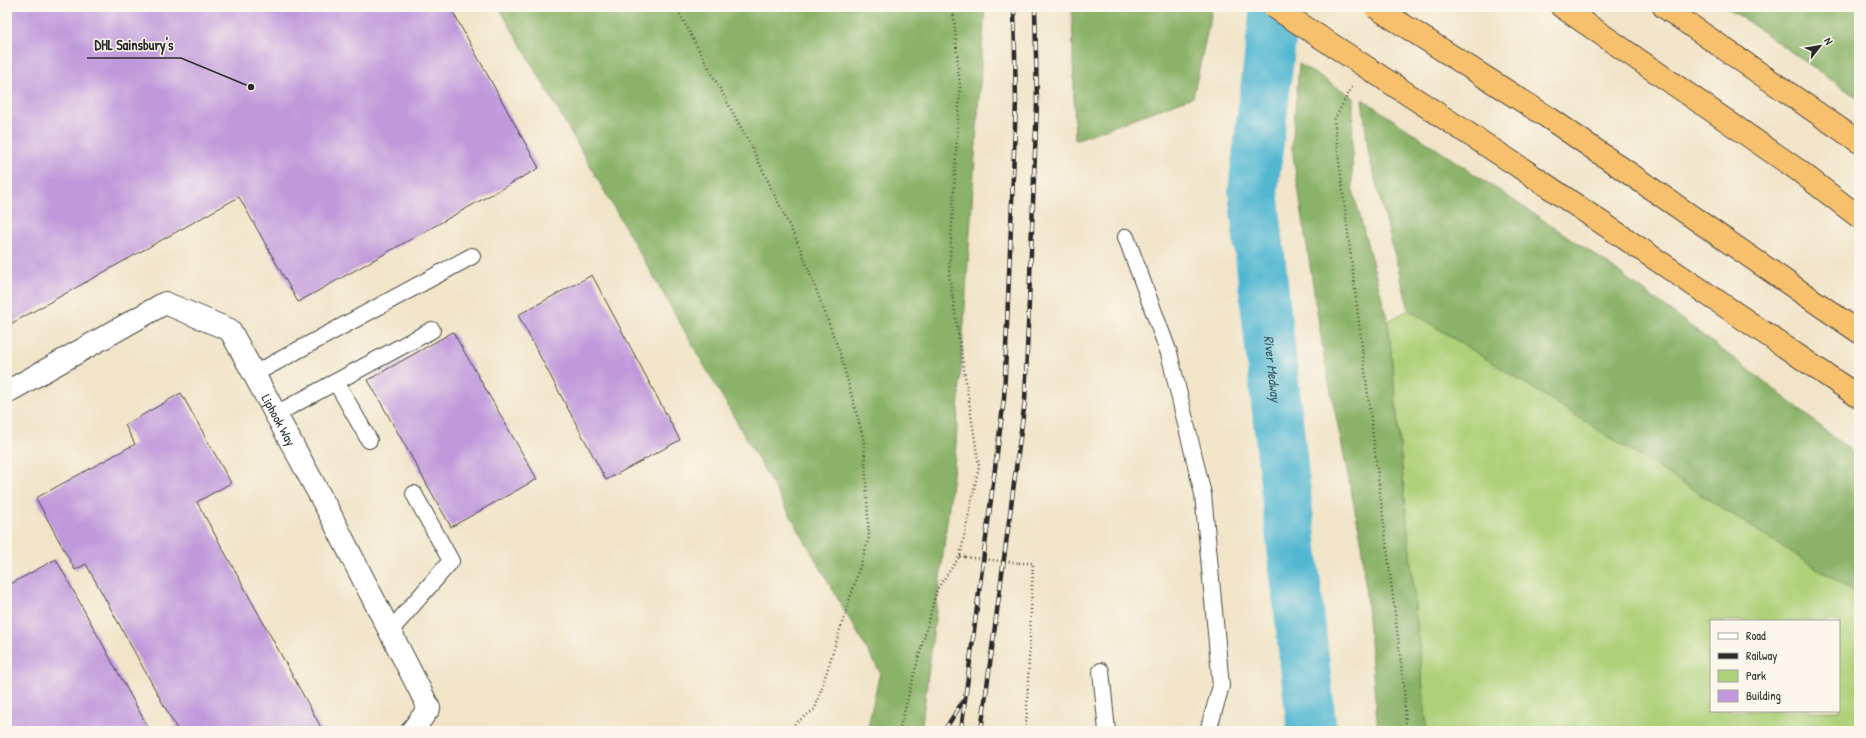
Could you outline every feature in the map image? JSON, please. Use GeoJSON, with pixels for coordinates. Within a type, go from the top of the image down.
{"type":"FeatureCollection","features":[{"type":"Feature","properties":{"kind":"highway"},"geometry":{"type":"LineString","coordinates":[[1274,7],[1521,168],[1859,397]]}},
{"type":"Feature","properties":{"kind":"highway"},"geometry":{"type":"LineString","coordinates":[[1375,7],[1549,118],[1859,332]]}},
{"type":"Feature","properties":{"kind":"highway"},"geometry":{"type":"LineString","coordinates":[[1562,7],[1598,30],[1798,170],[1859,218]]}},
{"type":"Feature","properties":{"kind":"highway"},"geometry":{"type":"LineString","coordinates":[[1664,7],[1859,142]]}},
{"type":"Feature","properties":{"kind":"street","name":"Liphook Way"},"geometry":{"type":"LineString","coordinates":[[7,392],[164,303],[230,330],[330,514],[429,708],[412,731]]}},
{"type":"Feature","properties":{"kind":"lane"},"geometry":{"type":"LineString","coordinates":[[1126,237],[1169,353],[1203,494],[1221,686],[1208,731]]}},
{"type":"Feature","properties":{"kind":"lane"},"geometry":{"type":"LineString","coordinates":[[254,374],[472,256]]}},
{"type":"Feature","properties":{"kind":"lane"},"geometry":{"type":"LineString","coordinates":[[276,414],[432,330]]}},
{"type":"Feature","properties":{"kind":"lane"},"geometry":{"type":"LineString","coordinates":[[336,382],[369,440]]}},
{"type":"Feature","properties":{"kind":"lane"},"geometry":{"type":"LineString","coordinates":[[390,631],[451,561],[414,494]]}},
{"type":"Feature","properties":{"kind":"lane"},"geometry":{"type":"LineString","coordinates":[[1101,671],[1106,731]]}},
{"type":"Feature","properties":{"kind":"path"},"geometry":{"type":"LineString","coordinates":[[676,7],[752,148],[802,252],[840,352],[864,441],[869,538],[816,709],[786,731]]}},
{"type":"Feature","properties":{"kind":"path"},"geometry":{"type":"LineString","coordinates":[[899,731],[937,589],[960,556],[979,466],[949,274],[960,87],[953,7]]}},
{"type":"Feature","properties":{"kind":"path"},"geometry":{"type":"LineString","coordinates":[[1334,120],[1403,680],[1406,731]]}},
{"type":"Feature","properties":{"kind":"path"},"geometry":{"type":"LineString","coordinates":[[960,556],[1033,563],[1026,731]]}},
{"type":"Feature","properties":{"kind":"green space"},"geometry":{"type":"Polygon","coordinates":[[[499,7],[985,7],[955,458],[921,731],[867,731],[880,672],[499,7]]]}},
{"type":"Feature","properties":{"kind":"green space"},"geometry":{"type":"Polygon","coordinates":[[[1072,7],[1208,7],[1212,10],[1193,97],[1075,140],[1072,7]]]}},
{"type":"Feature","properties":{"kind":"green space"},"geometry":{"type":"Polygon","coordinates":[[[1727,7],[1859,7],[1859,99],[1727,7]]]}},
{"type":"Feature","properties":{"kind":"green space"},"geometry":{"type":"Polygon","coordinates":[[[1299,64],[1353,97],[1352,187],[1388,321],[1427,731],[1378,731],[1361,539],[1325,363],[1292,148],[1299,64]]]}},
{"type":"Feature","properties":{"kind":"green space"},"geometry":{"type":"Polygon","coordinates":[[[1362,99],[1597,256],[1765,382],[1859,457],[1859,595],[1409,310],[1369,156],[1362,99]]]}},
{"type":"Feature","properties":{"kind":"green space"},"geometry":{"type":"Polygon","coordinates":[[[1414,307],[1859,594],[1859,731],[1852,731],[1834,725],[1830,731],[1427,731],[1388,321],[1414,307]]]}},
{"type":"Feature","properties":{"kind":"building"},"geometry":{"type":"Polygon","coordinates":[[[7,7],[450,7],[539,168],[298,302],[239,197],[7,326],[7,7]]]}},
{"type":"Feature","properties":{"kind":"building"},"geometry":{"type":"Polygon","coordinates":[[[592,275],[680,440],[606,480],[518,315],[592,275]]]}},
{"type":"Feature","properties":{"kind":"building"},"geometry":{"type":"Polygon","coordinates":[[[453,332],[537,479],[451,527],[368,380],[453,332]]]}},
{"type":"Feature","properties":{"kind":"building"},"geometry":{"type":"Polygon","coordinates":[[[181,393],[231,483],[197,502],[323,731],[178,731],[86,564],[75,570],[36,498],[135,444],[125,425],[181,393]]]}},
{"type":"Feature","properties":{"kind":"building"},"geometry":{"type":"Polygon","coordinates":[[[56,559],[150,731],[7,731],[7,586],[56,559]]]}},
{"type":"Feature","properties":{"kind":"waterway","name":"River Medway"},"geometry":{"type":"LineString","coordinates":[[1275,7],[1253,191],[1312,731]]}},
{"type":"Feature","properties":{"kind":"railway"},"geometry":{"type":"LineString","coordinates":[[961,731],[1004,399],[1016,102],[1014,7]]}},
{"type":"Feature","properties":{"kind":"railway"},"geometry":{"type":"LineString","coordinates":[[981,731],[1025,401],[1037,103],[1035,7]]}},
{"type":"Feature","properties":{"kind":"railway"},"geometry":{"type":"LineString","coordinates":[[944,731],[963,701]]}},
{"type":"Feature","properties":{"kind":"place","name":"DHL Sainsbury's"},"geometry":{"type":"Point","coordinates":[251,87]}}]}
